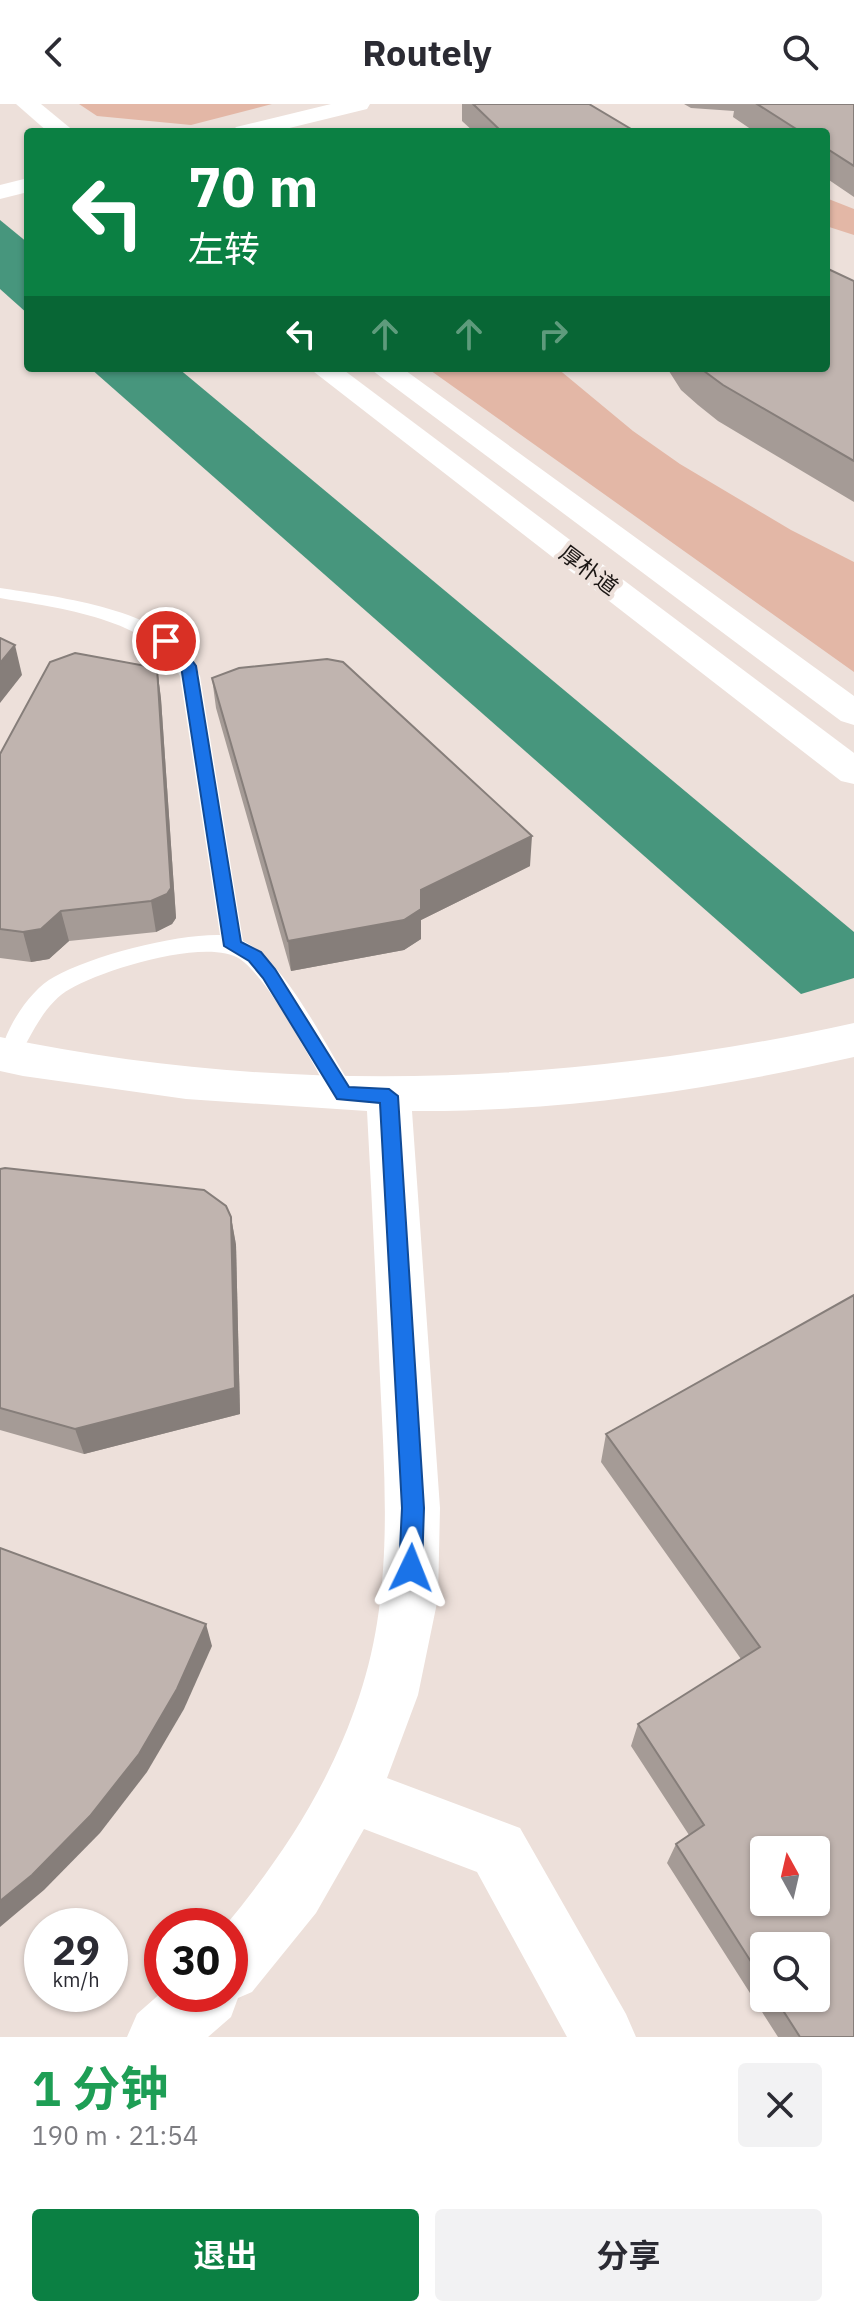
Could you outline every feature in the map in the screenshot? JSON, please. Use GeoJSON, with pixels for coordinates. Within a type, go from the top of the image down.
{"type":"FeatureCollection","features":[{"type":"Feature","properties":{"kind":"main road"},"geometry":{"type":"LineString","coordinates":[[27,104],[58,128]]}},
{"type":"Feature","properties":{"kind":"main road"},"geometry":{"type":"LineString","coordinates":[[260,128],[359,104]]}},
{"type":"Feature","properties":{"kind":"main road"},"geometry":{"type":"LineString","coordinates":[[0,192],[24,186]]}},
{"type":"Feature","properties":{"kind":"main road","name":"厚朴道"},"geometry":{"type":"LineString","coordinates":[[328,372],[854,772]]}},
{"type":"Feature","properties":{"kind":"main road","name":"厚朴道"},"geometry":{"type":"LineString","coordinates":[[388,372],[854,713]]}},
{"type":"Feature","properties":{"kind":"main road"},"geometry":{"type":"LineString","coordinates":[[4,1055],[122,1075],[254,1089],[366,1095],[525,1092],[659,1079],[787,1057],[854,1040]]}},
{"type":"Feature","properties":{"kind":"main road"},"geometry":{"type":"LineString","coordinates":[[248,1948],[294,1891],[351,1794],[389,1695],[410,1598],[413,1508],[366,1095]]}},
{"type":"Feature","properties":{"kind":"main road"},"geometry":{"type":"LineString","coordinates":[[351,1794],[498,1850],[603,2037]]}},
{"type":"Feature","properties":{"kind":"main road"},"geometry":{"type":"LineString","coordinates":[[160,2037],[188,2012]]}},
{"type":"Feature","properties":{"kind":"lane"},"geometry":{"type":"LineString","coordinates":[[0,593],[93,610],[166,641],[184,657],[190,676],[233,946]]}},
{"type":"Feature","properties":{"kind":"lane"},"geometry":{"type":"LineString","coordinates":[[4,1055],[45,995],[61,983],[179,946],[206,942],[233,946],[255,957],[366,1095]]}},
{"type":"Feature","properties":{"kind":"shaded area"},"geometry":{"type":"Polygon","coordinates":[[[79,104],[272,104],[191,125],[97,116],[79,104]]]}},
{"type":"Feature","properties":{"kind":"shaded area"},"geometry":{"type":"Polygon","coordinates":[[[830,200],[854,209],[854,235],[830,227],[830,200]]]}},
{"type":"Feature","properties":{"kind":"shaded area"},"geometry":{"type":"Polygon","coordinates":[[[0,220],[24,240],[24,310],[0,289],[0,220]]]}},
{"type":"Feature","properties":{"kind":"shaded area"},"geometry":{"type":"Polygon","coordinates":[[[95,372],[183,372],[854,932],[854,978],[801,994],[95,372]]]}},
{"type":"Feature","properties":{"kind":"shaded area"},"geometry":{"type":"Polygon","coordinates":[[[433,372],[562,372],[633,431],[680,464],[791,530],[854,562],[854,672],[433,372]]]}},
{"type":"Feature","properties":{"kind":"building"},"geometry":{"type":"Polygon","coordinates":[[[473,104],[589,104],[629,128],[498,128],[473,104]]]}},
{"type":"Feature","properties":{"kind":"building"},"geometry":{"type":"Polygon","coordinates":[[[757,104],[854,104],[854,166],[830,151],[830,128],[795,128],[757,104]]]}},
{"type":"Feature","properties":{"kind":"building"},"geometry":{"type":"Polygon","coordinates":[[[830,270],[854,281],[854,461],[705,372],[830,372],[830,270]]]}},
{"type":"Feature","properties":{"kind":"building"},"geometry":{"type":"Polygon","coordinates":[[[0,638],[15,645],[0,663],[0,638]]]}},
{"type":"Feature","properties":{"kind":"building"},"geometry":{"type":"Polygon","coordinates":[[[75,653],[157,668],[171,888],[167,894],[151,901],[61,911],[41,929],[23,932],[0,929],[0,754],[50,662],[75,653]]]}},
{"type":"Feature","properties":{"kind":"building"},"geometry":{"type":"Polygon","coordinates":[[[327,659],[343,662],[532,836],[421,890],[421,909],[404,920],[288,941],[212,678],[239,668],[327,659]]]}},
{"type":"Feature","properties":{"kind":"building"},"geometry":{"type":"Polygon","coordinates":[[[0,1169],[204,1190],[226,1206],[231,1217],[235,1388],[75,1429],[0,1408],[0,1169]]]}},
{"type":"Feature","properties":{"kind":"building"},"geometry":{"type":"Polygon","coordinates":[[[854,1295],[854,2037],[800,2037],[784,2012],[830,2012],[830,1932],[750,1932],[750,1960],[676,1844],[704,1825],[638,1724],[760,1647],[606,1434],[854,1295]]]}},
{"type":"Feature","properties":{"kind":"building"},"geometry":{"type":"Polygon","coordinates":[[[0,1548],[206,1624],[177,1689],[139,1754],[90,1816],[32,1875],[0,1901],[0,1548]]]}},
{"type":"Feature","properties":{"kind":"route"},"geometry":{"type":"LineString","coordinates":[[166,641],[184,657],[188,666],[233,946],[255,957],[269,973],[343,1094],[389,1096],[413,1508],[411,1568]]}}]}
